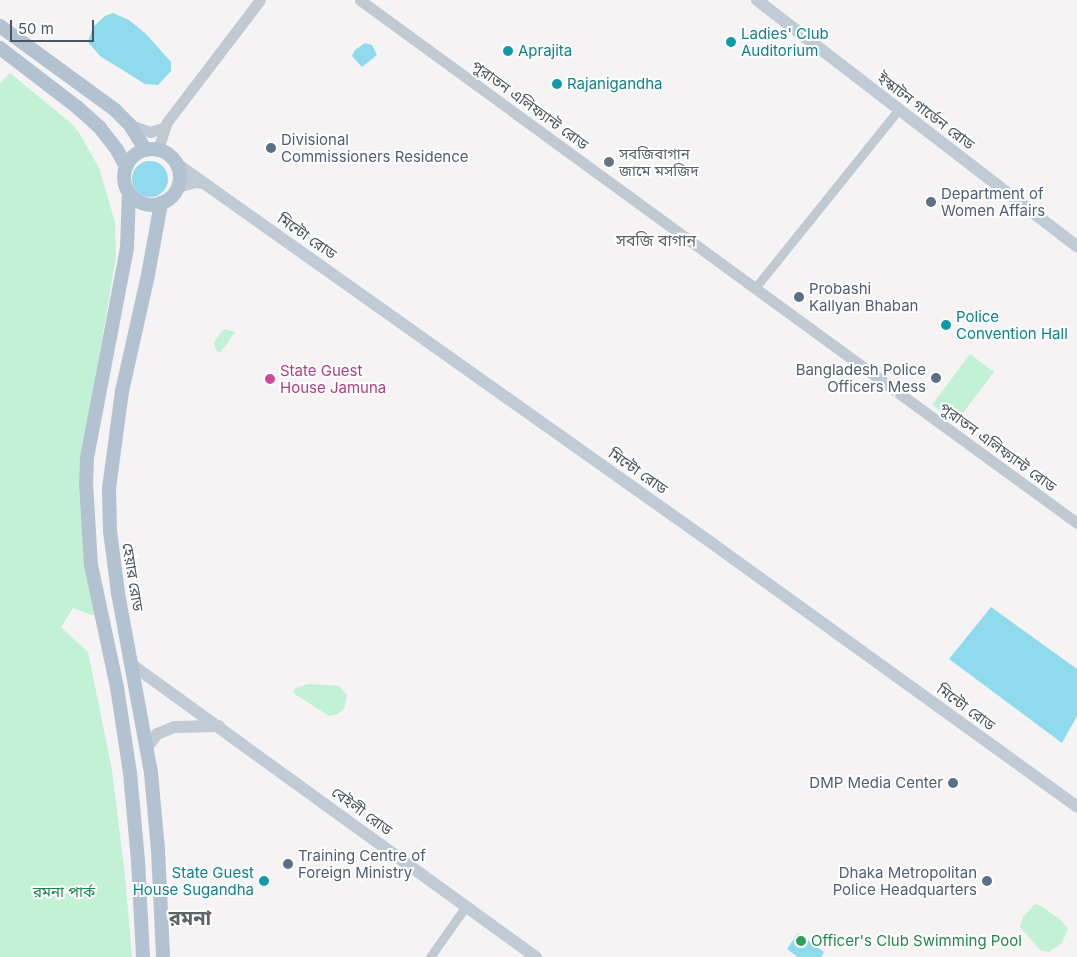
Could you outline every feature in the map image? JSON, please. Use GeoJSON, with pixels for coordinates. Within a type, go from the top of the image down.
{"type":"FeatureCollection","features":[{"type":"Feature","properties":{"kind":"main road","name":"ইস্কাটন গার্ডেন রোড"},"geometry":{"type":"LineString","coordinates":[[757,0],[1077,246]]}},
{"type":"Feature","properties":{"kind":"main road"},"geometry":{"type":"LineString","coordinates":[[0,26],[115,110],[152,149],[169,155],[177,164],[179,172],[178,187],[174,194],[162,203],[143,204],[129,193]]}},
{"type":"Feature","properties":{"kind":"main road"},"geometry":{"type":"LineString","coordinates":[[0,48],[77,107],[100,128],[117,150],[126,166]]}},
{"type":"Feature","properties":{"kind":"main road"},"geometry":{"type":"LineString","coordinates":[[143,957],[138,861],[130,773],[117,688],[91,565],[86,482],[87,457],[127,248],[129,193],[124,180],[126,166],[130,158],[152,149]]}},
{"type":"Feature","properties":{"kind":"main road","name":"মিন্টো রোড"},"geometry":{"type":"LineString","coordinates":[[177,164],[713,544],[1077,807]]}},
{"type":"Feature","properties":{"kind":"main road"},"geometry":{"type":"LineString","coordinates":[[178,187],[196,182],[204,183]]}},
{"type":"Feature","properties":{"kind":"main road","name":"হেয়ার রোড"},"geometry":{"type":"LineString","coordinates":[[162,203],[122,391],[109,489],[110,532],[131,664],[147,747],[158,850],[163,957]]}},
{"type":"Feature","properties":{"kind":"main road","name":"বেইলী রোড"},"geometry":{"type":"LineString","coordinates":[[131,664],[536,957]]}},
{"type":"Feature","properties":{"kind":"main road"},"geometry":{"type":"LineString","coordinates":[[147,747],[157,734],[174,727],[218,726]]}},
{"type":"Feature","properties":{"kind":"street"},"geometry":{"type":"LineString","coordinates":[[152,149],[198,78],[225,49],[260,0]]}},
{"type":"Feature","properties":{"kind":"street","name":"পুরাতন এলিফ্যান্ট রোড"},"geometry":{"type":"LineString","coordinates":[[360,0],[1077,523]]}},
{"type":"Feature","properties":{"kind":"street"},"geometry":{"type":"LineString","coordinates":[[755,288],[898,110]]}},
{"type":"Feature","properties":{"kind":"street"},"geometry":{"type":"LineString","coordinates":[[130,125],[150,132],[165,127]]}},
{"type":"Feature","properties":{"kind":"street"},"geometry":{"type":"LineString","coordinates":[[430,957],[466,906]]}},
{"type":"Feature","properties":{"kind":"green space","name":"রমনা পার্ক"},"geometry":{"type":"Polygon","coordinates":[[[10,73],[72,124],[80,134],[99,168],[115,222],[116,257],[82,458],[95,614],[91,615],[73,608],[61,627],[88,652],[112,770],[125,876],[132,957],[0,957],[0,83],[10,73]]]}},
{"type":"Feature","properties":{"kind":"green space"},"geometry":{"type":"Polygon","coordinates":[[[225,329],[235,332],[220,353],[216,350],[214,343],[225,329]]]}},
{"type":"Feature","properties":{"kind":"green space"},"geometry":{"type":"Polygon","coordinates":[[[970,354],[994,372],[956,422],[932,405],[970,354]]]}},
{"type":"Feature","properties":{"kind":"green space"},"geometry":{"type":"Polygon","coordinates":[[[309,684],[339,686],[347,695],[344,709],[338,714],[329,716],[293,693],[295,688],[309,684]]]}},
{"type":"Feature","properties":{"kind":"green space"},"geometry":{"type":"Polygon","coordinates":[[[1035,904],[1061,920],[1068,929],[1062,943],[1049,952],[1040,950],[1020,927],[1023,917],[1035,904]]]}},
{"type":"Feature","properties":{"kind":"water"},"geometry":{"type":"Polygon","coordinates":[[[113,13],[129,20],[146,34],[171,62],[171,71],[158,85],[145,84],[100,56],[88,42],[93,27],[105,16],[113,13]]]}},
{"type":"Feature","properties":{"kind":"water"},"geometry":{"type":"Polygon","coordinates":[[[365,43],[372,45],[377,55],[362,67],[352,56],[355,50],[365,43]]]}},
{"type":"Feature","properties":{"kind":"water"},"geometry":{"type":"Polygon","coordinates":[[[150,161],[162,167],[168,179],[162,191],[150,197],[138,191],[132,179],[138,167],[150,161]]]}},
{"type":"Feature","properties":{"kind":"water"},"geometry":{"type":"Polygon","coordinates":[[[991,607],[1077,669],[1077,716],[1062,743],[949,659],[991,607]]]}},
{"type":"Feature","properties":{"kind":"water","name":"Officer's Club Swimming Pool"},"geometry":{"type":"Polygon","coordinates":[[[798,933],[824,952],[821,957],[798,957],[787,949],[798,933]]]}},
{"type":"Feature","properties":{"kind":"place","name":"Ladies' Club Auditorium"},"geometry":{"type":"Point","coordinates":[731,42]}},
{"type":"Feature","properties":{"kind":"place","name":"Aprajita"},"geometry":{"type":"Point","coordinates":[508,51]}},
{"type":"Feature","properties":{"kind":"place","name":"Rajanigandha"},"geometry":{"type":"Point","coordinates":[557,84]}},
{"type":"Feature","properties":{"kind":"place","name":"Divisional Commissioners Residence"},"geometry":{"type":"Point","coordinates":[271,148]}},
{"type":"Feature","properties":{"kind":"place","name":"সবজিবাগান জামে মসজিদ"},"geometry":{"type":"Point","coordinates":[609,162]}},
{"type":"Feature","properties":{"kind":"place","name":"Department of Women Affairs"},"geometry":{"type":"Point","coordinates":[931,202]}},
{"type":"Feature","properties":{"kind":"place","name":"Probashi Kallyan Bhaban"},"geometry":{"type":"Point","coordinates":[799,297]}},
{"type":"Feature","properties":{"kind":"place","name":"Police Convention Hall"},"geometry":{"type":"Point","coordinates":[946,325]}},
{"type":"Feature","properties":{"kind":"place","name":"Bangladesh Police Officers Mess"},"geometry":{"type":"Point","coordinates":[936,378]}},
{"type":"Feature","properties":{"kind":"place","name":"State Guest House Jamuna"},"geometry":{"type":"Point","coordinates":[270,379]}},
{"type":"Feature","properties":{"kind":"place","name":"DMP Media Center"},"geometry":{"type":"Point","coordinates":[953,783]}},
{"type":"Feature","properties":{"kind":"place","name":"Training Centre of Foreign Ministry"},"geometry":{"type":"Point","coordinates":[288,864]}},
{"type":"Feature","properties":{"kind":"place","name":"State Guest House Sugandha"},"geometry":{"type":"Point","coordinates":[264,881]}},
{"type":"Feature","properties":{"kind":"place","name":"Dhaka Metropolitan Police Headquarters"},"geometry":{"type":"Point","coordinates":[987,881]}},
{"type":"Feature","properties":{"kind":"place","name":"Officer's Club Swimming Pool"},"geometry":{"type":"Point","coordinates":[801,941]}},
{"type":"Feature","properties":{"kind":"district","name":"সবজি বাগান"},"geometry":{"type":"Point","coordinates":[656,240]}},
{"type":"Feature","properties":{"kind":"district","name":"রমনা"},"geometry":{"type":"Point","coordinates":[190,918]}}]}
